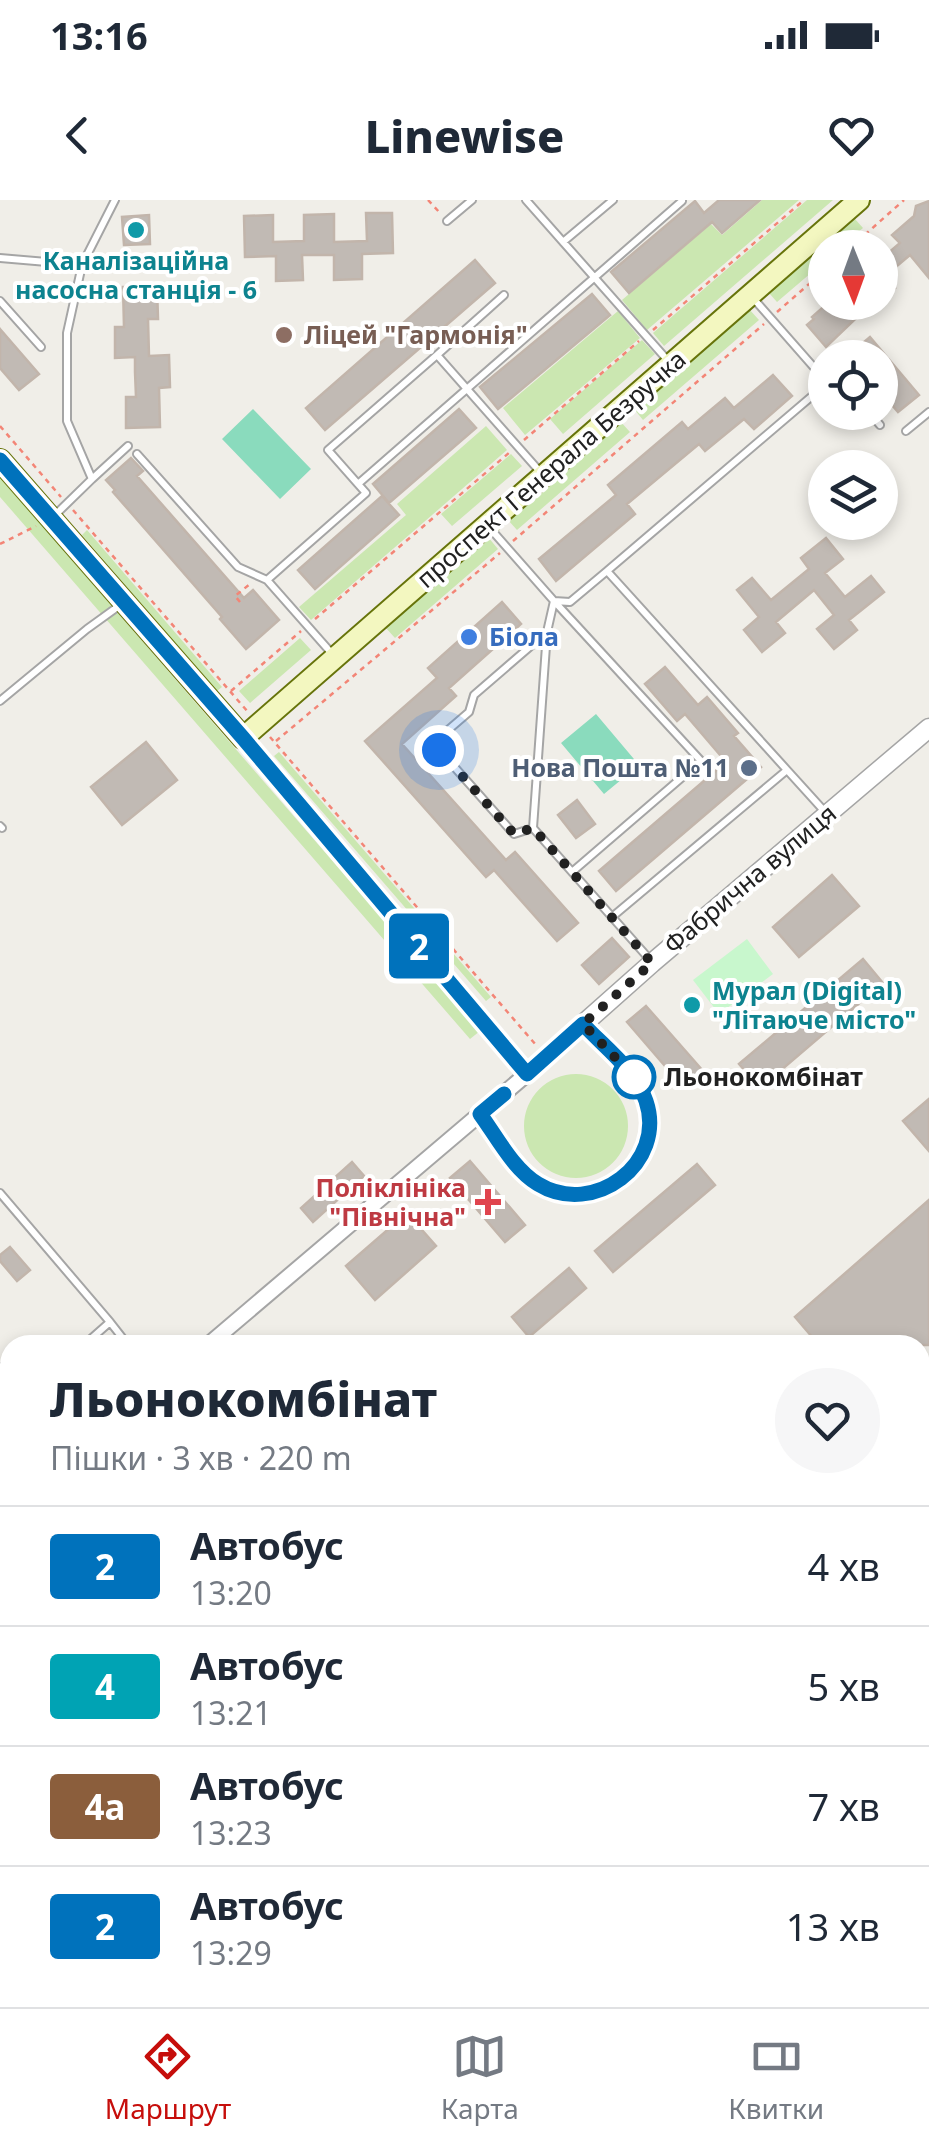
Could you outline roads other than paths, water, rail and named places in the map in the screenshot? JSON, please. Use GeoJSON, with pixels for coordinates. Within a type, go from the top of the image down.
{"type":"FeatureCollection","features":[{"type":"Feature","properties":{"kind":"main road","name":"проспект Генерала Безручка"},"geometry":{"type":"LineString","coordinates":[[250,731],[859,200]]}},
{"type":"Feature","properties":{"kind":"main road"},"geometry":{"type":"LineString","coordinates":[[0,460],[124,602],[250,731]]}},
{"type":"Feature","properties":{"kind":"street","name":"Фабрична вулиця"},"geometry":{"type":"LineString","coordinates":[[220,1335],[929,728]]}},
{"type":"Feature","properties":{"kind":"street"},"geometry":{"type":"LineString","coordinates":[[250,731],[527,1074]]}},
{"type":"Feature","properties":{"kind":"street"},"geometry":{"type":"LineString","coordinates":[[480,1114],[519,1168],[549,1190],[587,1194],[622,1180],[638,1160],[648,1137],[649,1112],[634,1077],[583,1024]]}},
{"type":"Feature","properties":{"kind":"lane"},"geometry":{"type":"LineString","coordinates":[[92,478],[67,421],[67,333],[82,265],[115,200]]}},
{"type":"Feature","properties":{"kind":"lane"},"geometry":{"type":"LineString","coordinates":[[447,221],[472,200]]}},
{"type":"Feature","properties":{"kind":"lane"},"geometry":{"type":"LineString","coordinates":[[526,200],[670,364]]}},
{"type":"Feature","properties":{"kind":"lane"},"geometry":{"type":"LineString","coordinates":[[563,242],[613,200]]}},
{"type":"Feature","properties":{"kind":"lane"},"geometry":{"type":"LineString","coordinates":[[358,484],[682,201]]}},
{"type":"Feature","properties":{"kind":"lane"},"geometry":{"type":"LineString","coordinates":[[0,258],[82,265]]}},
{"type":"Feature","properties":{"kind":"lane"},"geometry":{"type":"LineString","coordinates":[[750,295],[808,362]]}},
{"type":"Feature","properties":{"kind":"lane"},"geometry":{"type":"LineString","coordinates":[[263,578],[366,493],[328,450],[504,296]]}},
{"type":"Feature","properties":{"kind":"lane"},"geometry":{"type":"LineString","coordinates":[[0,301],[40,347]]}},
{"type":"Feature","properties":{"kind":"lane"},"geometry":{"type":"LineString","coordinates":[[437,354],[544,475]]}},
{"type":"Feature","properties":{"kind":"lane"},"geometry":{"type":"LineString","coordinates":[[554,601],[570,602],[808,397]]}},
{"type":"Feature","properties":{"kind":"lane"},"geometry":{"type":"LineString","coordinates":[[906,432],[929,412]]}},
{"type":"Feature","properties":{"kind":"lane"},"geometry":{"type":"LineString","coordinates":[[52,519],[128,446]]}},
{"type":"Feature","properties":{"kind":"lane"},"geometry":{"type":"LineString","coordinates":[[137,454],[238,566],[263,578],[335,657]]}},
{"type":"Feature","properties":{"kind":"lane"},"geometry":{"type":"LineString","coordinates":[[486,525],[701,761],[572,872]]}},
{"type":"Feature","properties":{"kind":"lane"},"geometry":{"type":"LineString","coordinates":[[607,570],[827,814]]}},
{"type":"Feature","properties":{"kind":"lane"},"geometry":{"type":"LineString","coordinates":[[554,601],[546,632],[533,828],[652,963]]}},
{"type":"Feature","properties":{"kind":"lane"},"geometry":{"type":"LineString","coordinates":[[0,702],[124,602]]}},
{"type":"Feature","properties":{"kind":"lane"},"geometry":{"type":"LineString","coordinates":[[533,828],[514,834],[433,743],[470,712],[474,696],[546,632]]}},
{"type":"Feature","properties":{"kind":"lane"},"geometry":{"type":"LineString","coordinates":[[612,917],[786,770]]}},
{"type":"Feature","properties":{"kind":"lane"},"geometry":{"type":"LineString","coordinates":[[0,1193],[120,1335]]}},
{"type":"Feature","properties":{"kind":"lane"},"geometry":{"type":"LineString","coordinates":[[95,1335],[110,1322]]}},
{"type":"Feature","properties":{"kind":"place","name":"Каналізаційна насосна станція - 6"},"geometry":{"type":"Point","coordinates":[136,230]}},
{"type":"Feature","properties":{"kind":"place","name":"Ліцей \"Гармонія\""},"geometry":{"type":"Point","coordinates":[284,335]}},
{"type":"Feature","properties":{"kind":"place","name":"Біола"},"geometry":{"type":"Point","coordinates":[469,637]}},
{"type":"Feature","properties":{"kind":"place","name":"Нова Пошта №11"},"geometry":{"type":"Point","coordinates":[749,768]}},
{"type":"Feature","properties":{"kind":"place","name":"Мурал (Digital) \"Літаюче місто\""},"geometry":{"type":"Point","coordinates":[692,1005]}},
{"type":"Feature","properties":{"kind":"place","name":"Льонокомбінат"},"geometry":{"type":"Point","coordinates":[634,1077]}},
{"type":"Feature","properties":{"kind":"place","name":"Поліклініка \"Північна\""},"geometry":{"type":"Point","coordinates":[488,1202]}}]}
